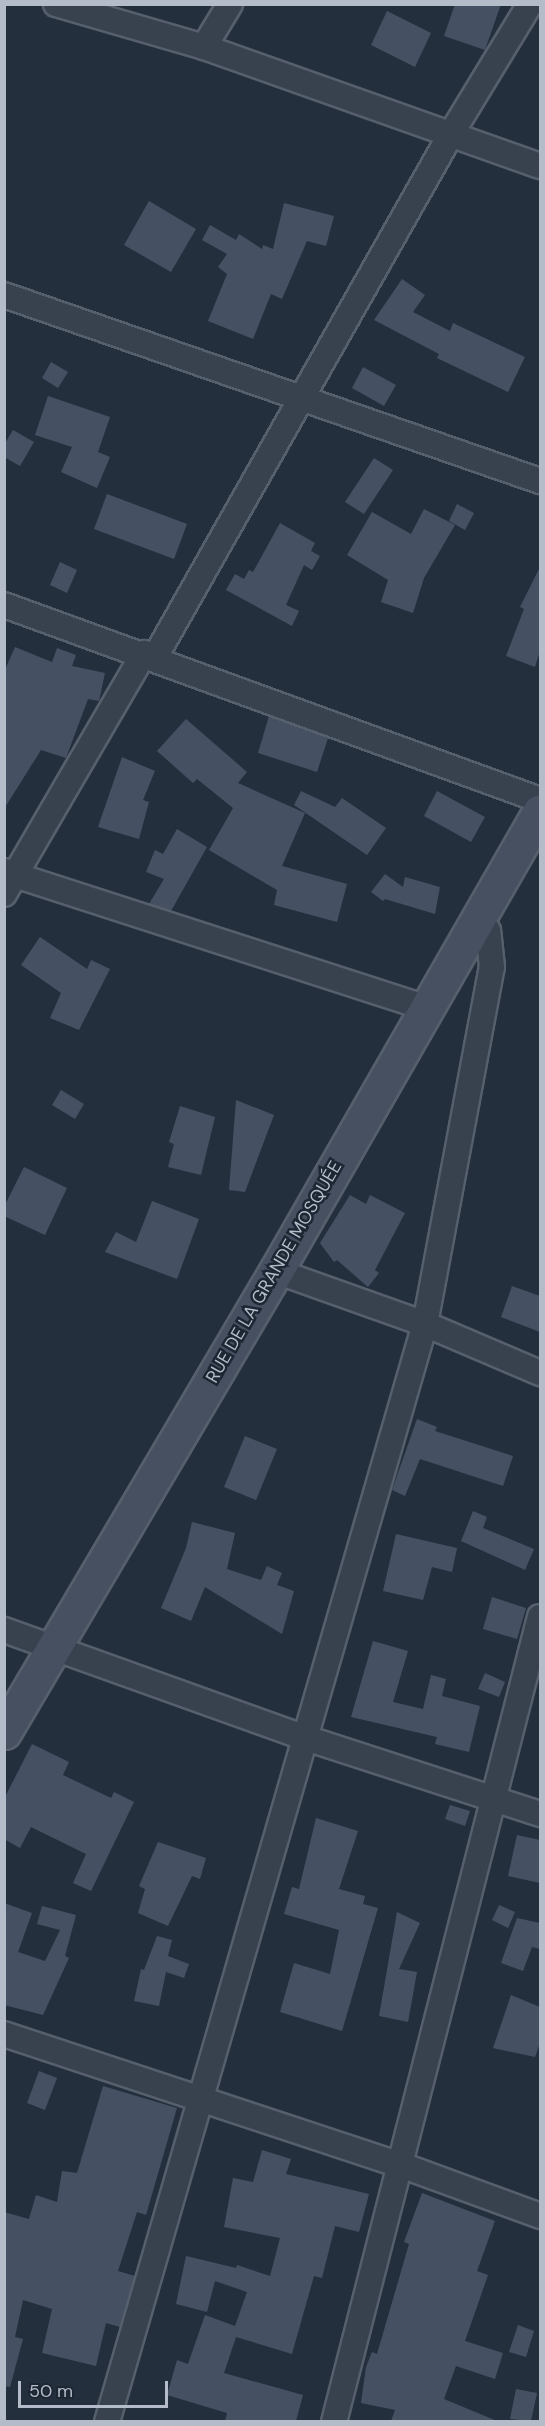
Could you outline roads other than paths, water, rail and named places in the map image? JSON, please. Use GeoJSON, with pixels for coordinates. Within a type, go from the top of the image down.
{"type":"FeatureCollection","features":[{"type":"Feature","properties":{"kind":"street"},"geometry":{"type":"LineString","coordinates":[[56,4],[204,47],[540,166]]}},
{"type":"Feature","properties":{"kind":"street"},"geometry":{"type":"LineString","coordinates":[[204,47],[230,4]]}},
{"type":"Feature","properties":{"kind":"street"},"geometry":{"type":"LineString","coordinates":[[426,1008],[8,880],[149,655],[300,400],[451,134],[530,4]]}},
{"type":"Feature","properties":{"kind":"street"},"geometry":{"type":"LineString","coordinates":[[4,295],[300,400],[540,481]]}},
{"type":"Feature","properties":{"kind":"street"},"geometry":{"type":"LineString","coordinates":[[4,605],[149,655],[540,800]]}},
{"type":"Feature","properties":{"kind":"street","name":"RUE DE LA GRANDE MOSQUÉE"},"geometry":{"type":"LineString","coordinates":[[4,1731],[276,1271],[426,1008],[481,919],[540,811]]}},
{"type":"Feature","properties":{"kind":"street"},"geometry":{"type":"LineString","coordinates":[[107,2421],[198,2098],[425,1324],[492,967],[488,931],[481,919]]}},
{"type":"Feature","properties":{"kind":"street"},"geometry":{"type":"LineString","coordinates":[[276,1271],[425,1324],[540,1373]]}},
{"type":"Feature","properties":{"kind":"street"},"geometry":{"type":"LineString","coordinates":[[334,2421],[540,1617]]}},
{"type":"Feature","properties":{"kind":"street"},"geometry":{"type":"LineString","coordinates":[[4,1630],[303,1737],[540,1814]]}},
{"type":"Feature","properties":{"kind":"street"},"geometry":{"type":"LineString","coordinates":[[4,2034],[401,2165],[540,2216]]}}]}
